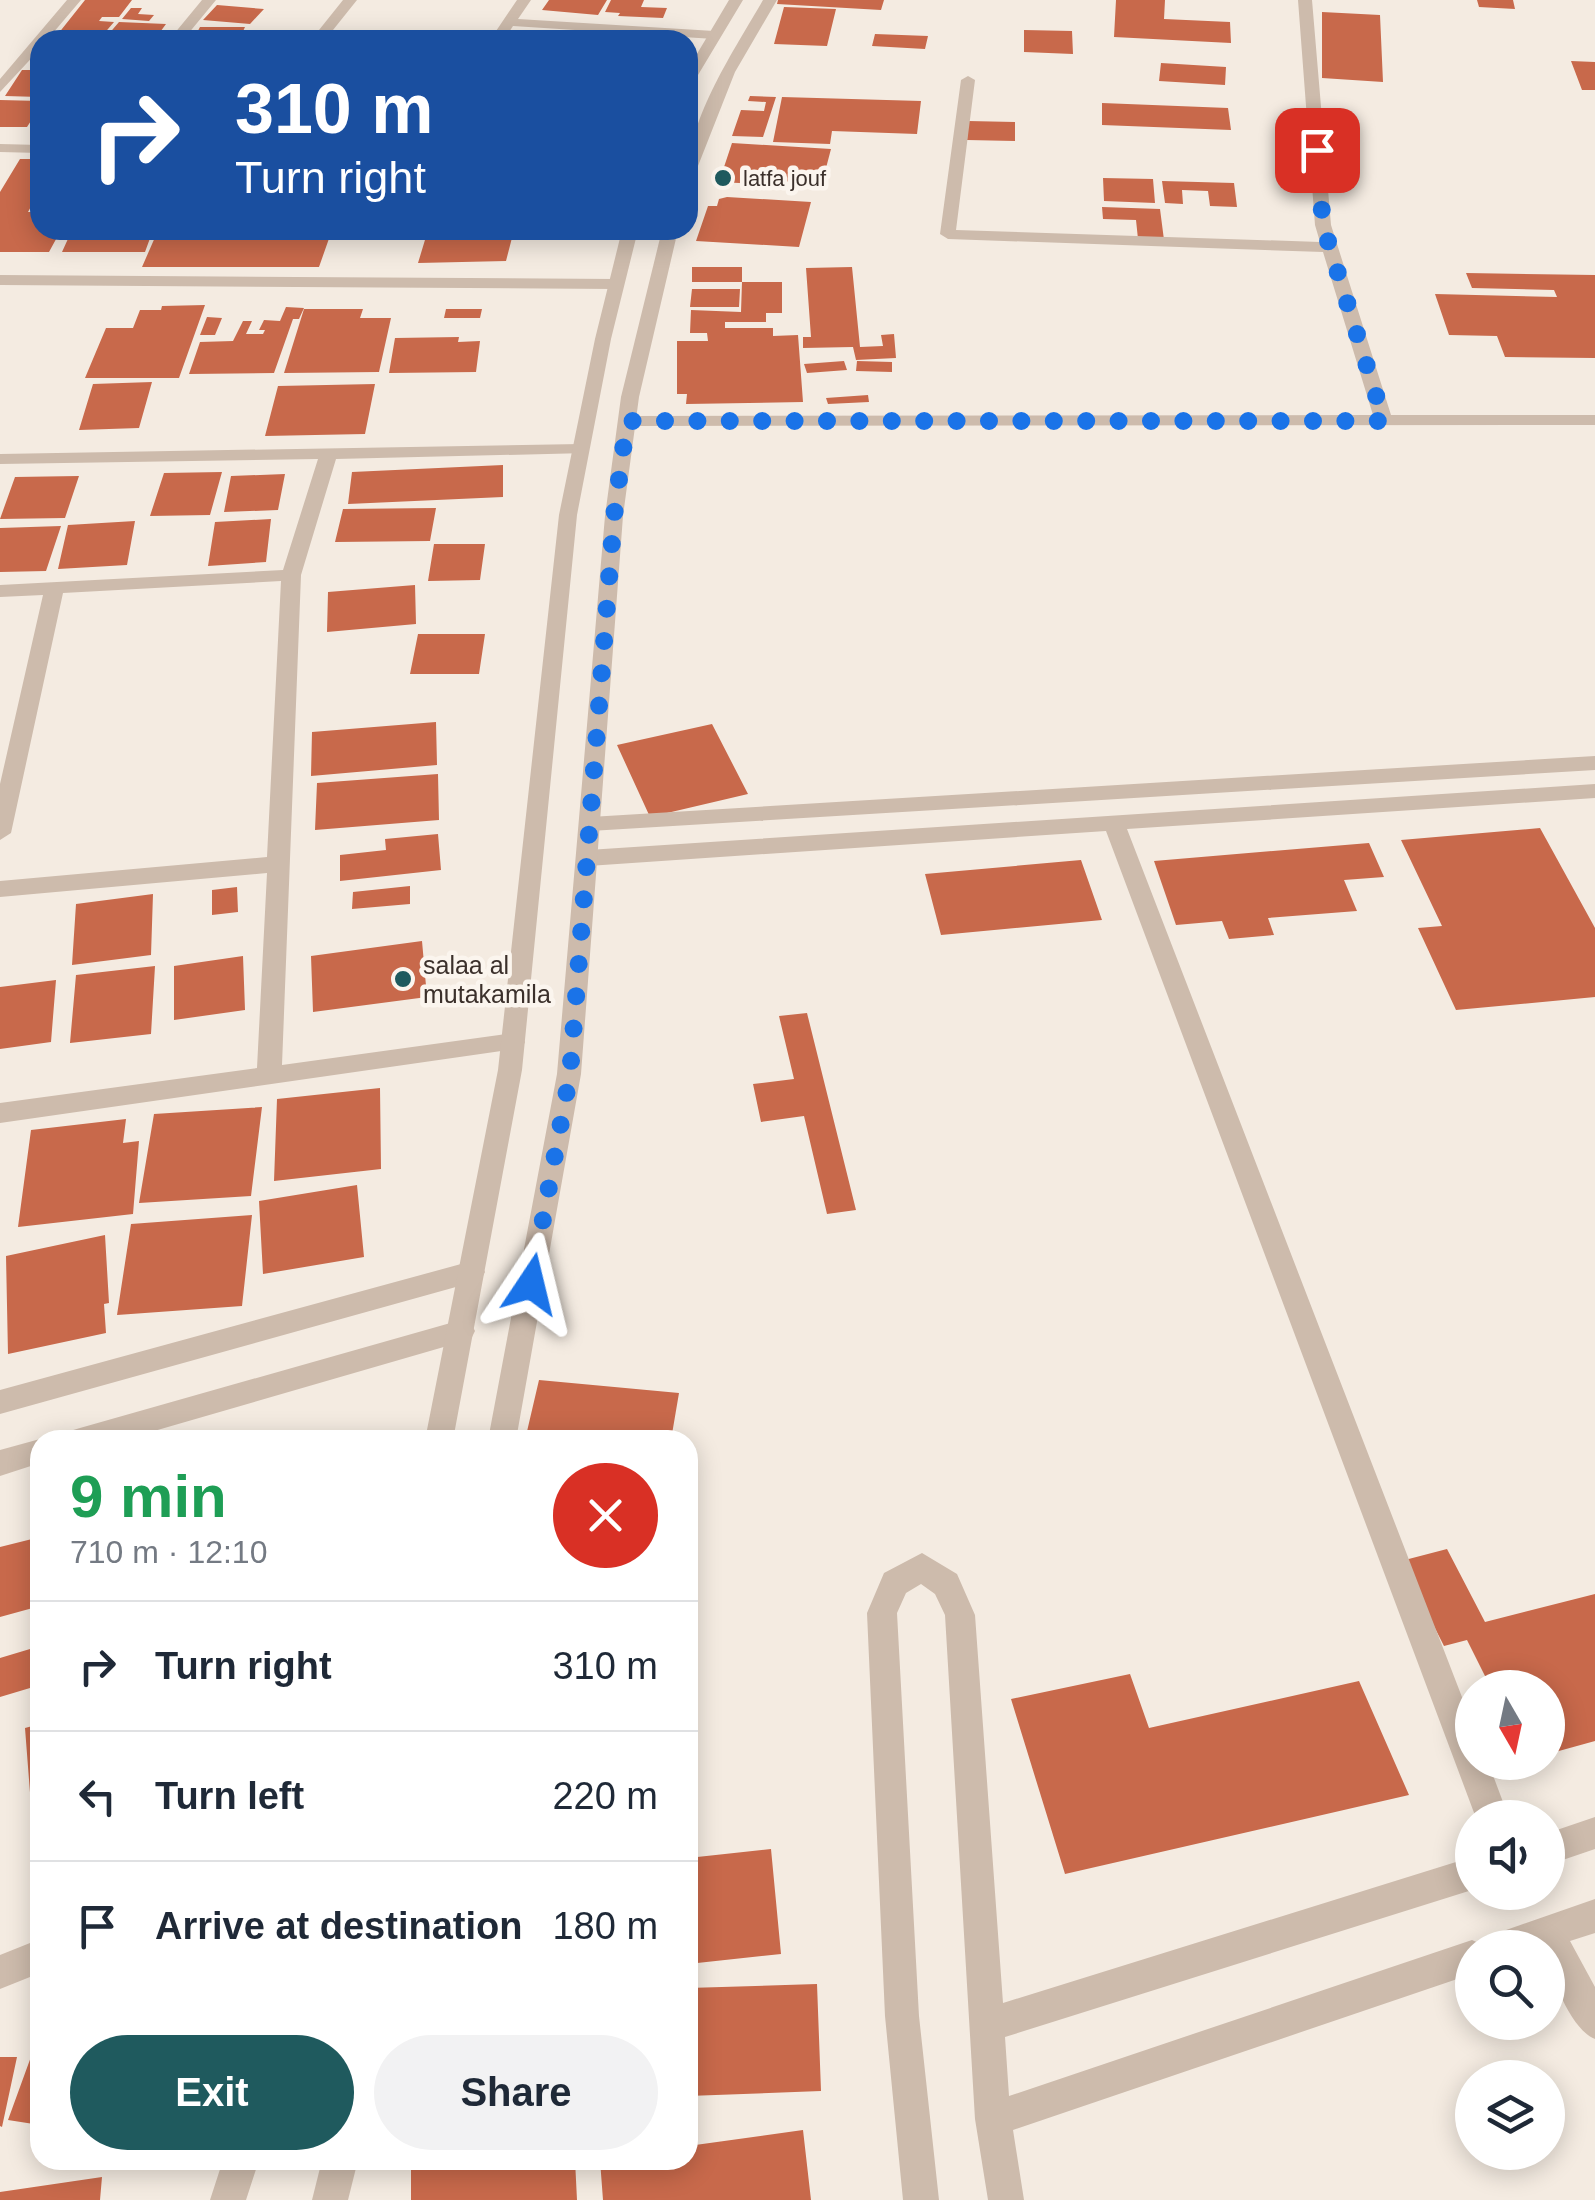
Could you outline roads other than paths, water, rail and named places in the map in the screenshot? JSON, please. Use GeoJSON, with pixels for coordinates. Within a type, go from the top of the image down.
{"type":"FeatureCollection","features":[{"type":"Feature","properties":{"kind":"street"},"geometry":{"type":"LineString","coordinates":[[48,30],[74,0]]}},
{"type":"Feature","properties":{"kind":"street"},"geometry":{"type":"LineString","coordinates":[[184,30],[209,0]]}},
{"type":"Feature","properties":{"kind":"street"},"geometry":{"type":"LineString","coordinates":[[326,30],[350,0]]}},
{"type":"Feature","properties":{"kind":"street"},"geometry":{"type":"LineString","coordinates":[[502,30],[524,0]]}},
{"type":"Feature","properties":{"kind":"street"},"geometry":{"type":"LineString","coordinates":[[698,63],[736,0]]}},
{"type":"Feature","properties":{"kind":"street"},"geometry":{"type":"LineString","coordinates":[[698,146],[728,72],[770,0]]}},
{"type":"Feature","properties":{"kind":"street"},"geometry":{"type":"LineString","coordinates":[[1305,0],[1323,225],[1384,421]]}},
{"type":"Feature","properties":{"kind":"street"},"geometry":{"type":"LineString","coordinates":[[506,22],[634,30]]}},
{"type":"Feature","properties":{"kind":"street"},"geometry":{"type":"LineString","coordinates":[[698,34],[714,35]]}},
{"type":"Feature","properties":{"kind":"street"},"geometry":{"type":"LineString","coordinates":[[0,88],[30,60]]}},
{"type":"Feature","properties":{"kind":"street"},"geometry":{"type":"LineString","coordinates":[[968,80],[948,234],[1330,248]]}},
{"type":"Feature","properties":{"kind":"street"},"geometry":{"type":"LineString","coordinates":[[0,148],[30,149]]}},
{"type":"Feature","properties":{"kind":"street"},"geometry":{"type":"LineString","coordinates":[[441,1430],[513,1042],[568,515],[627,240]]}},
{"type":"Feature","properties":{"kind":"street"},"geometry":{"type":"LineString","coordinates":[[504,1430],[570,1074],[614,516],[627,421],[654,284],[667,240]]}},
{"type":"Feature","properties":{"kind":"street"},"geometry":{"type":"LineString","coordinates":[[0,280],[613,292]]}},
{"type":"Feature","properties":{"kind":"street"},"geometry":{"type":"LineString","coordinates":[[0,296],[613,292]]}},
{"type":"Feature","properties":{"kind":"street"},"geometry":{"type":"LineString","coordinates":[[627,421],[1595,420]]}},
{"type":"Feature","properties":{"kind":"street"},"geometry":{"type":"LineString","coordinates":[[0,458],[581,449]]}},
{"type":"Feature","properties":{"kind":"street"},"geometry":{"type":"LineString","coordinates":[[269,1076],[291,575],[329,454]]}},
{"type":"Feature","properties":{"kind":"street"},"geometry":{"type":"LineString","coordinates":[[0,591],[291,575]]}},
{"type":"Feature","properties":{"kind":"street"},"geometry":{"type":"LineString","coordinates":[[0,833],[54,588]]}},
{"type":"Feature","properties":{"kind":"street"},"geometry":{"type":"LineString","coordinates":[[590,824],[1595,763]]}},
{"type":"Feature","properties":{"kind":"street"},"geometry":{"type":"LineString","coordinates":[[588,858],[1595,790]]}},
{"type":"Feature","properties":{"kind":"street"},"geometry":{"type":"LineString","coordinates":[[1114,823],[1486,1800]]}},
{"type":"Feature","properties":{"kind":"street"},"geometry":{"type":"LineString","coordinates":[[0,889],[278,864]]}},
{"type":"Feature","properties":{"kind":"street"},"geometry":{"type":"LineString","coordinates":[[0,1114],[513,1042]]}},
{"type":"Feature","properties":{"kind":"street"},"geometry":{"type":"LineString","coordinates":[[0,1402],[472,1272]]}},
{"type":"Feature","properties":{"kind":"street"},"geometry":{"type":"LineString","coordinates":[[115,1430],[461,1331]]}},
{"type":"Feature","properties":{"kind":"street"},"geometry":{"type":"LineString","coordinates":[[0,1463],[30,1455]]}},
{"type":"Feature","properties":{"kind":"street"},"geometry":{"type":"LineString","coordinates":[[921,2200],[902,2016],[882,1613],[895,1583],[922,1567],[946,1584],[960,1615],[993,2118],[1006,2200]]}},
{"type":"Feature","properties":{"kind":"street"},"geometry":{"type":"LineString","coordinates":[[1565,1843],[1595,1833]]}},
{"type":"Feature","properties":{"kind":"street"},"geometry":{"type":"LineString","coordinates":[[987,2025],[1455,1878]]}},
{"type":"Feature","properties":{"kind":"street"},"geometry":{"type":"LineString","coordinates":[[1554,1930],[1595,1916]]}},
{"type":"Feature","properties":{"kind":"street"},"geometry":{"type":"LineString","coordinates":[[0,1972],[30,1960]]}},
{"type":"Feature","properties":{"kind":"street"},"geometry":{"type":"LineString","coordinates":[[993,2118],[1455,1963]]}},
{"type":"Feature","properties":{"kind":"street"},"geometry":{"type":"LineString","coordinates":[[1565,1965],[1595,2022]]}},
{"type":"Feature","properties":{"kind":"street"},"geometry":{"type":"LineString","coordinates":[[228,2200],[238,2170]]}},
{"type":"Feature","properties":{"kind":"street"},"geometry":{"type":"LineString","coordinates":[[330,2200],[338,2170]]}},
{"type":"Feature","properties":{"kind":"place","name":"latfa jouf"},"geometry":{"type":"Point","coordinates":[723,178]}},
{"type":"Feature","properties":{"kind":"place","name":"salaa al mutakamila"},"geometry":{"type":"Point","coordinates":[403,979]}}]}
